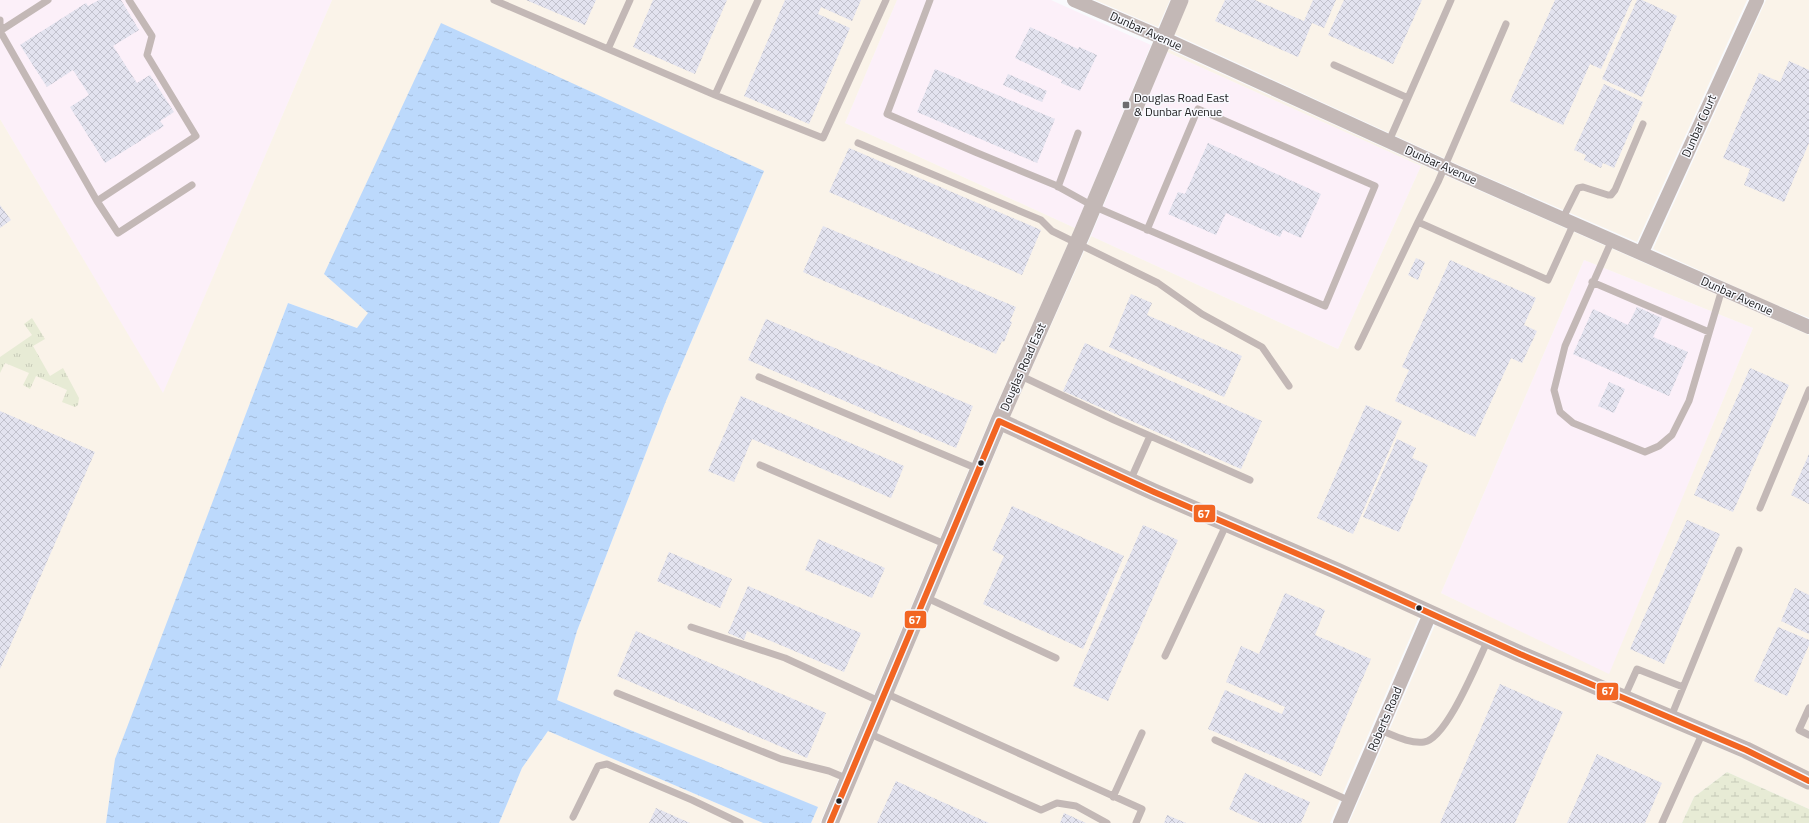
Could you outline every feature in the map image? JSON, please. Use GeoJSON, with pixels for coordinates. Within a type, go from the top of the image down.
{"type":"FeatureCollection","features":[{"type":"Feature","properties":{"kind":"street","name":"Dunbar Avenue"},"geometry":{"type":"LineString","coordinates":[[1074,0],[1163,38],[1444,166],[1642,252],[1809,327]]}},
{"type":"Feature","properties":{"kind":"street","name":"Douglas Road East"},"geometry":{"type":"LineString","coordinates":[[830,823],[999,421],[1078,243],[1180,0]]}},
{"type":"Feature","properties":{"kind":"street","name":"Dunbar Court"},"geometry":{"type":"LineString","coordinates":[[1642,252],[1757,0]]}},
{"type":"Feature","properties":{"kind":"street"},"geometry":{"type":"LineString","coordinates":[[999,421],[1130,481],[1337,571],[1488,640],[1746,750],[1809,781]]}},
{"type":"Feature","properties":{"kind":"street","name":"Roberts Road"},"geometry":{"type":"LineString","coordinates":[[1340,823],[1430,614]]}},
{"type":"Feature","properties":{"kind":"lane"},"geometry":{"type":"LineString","coordinates":[[0,31],[48,0]]}},
{"type":"Feature","properties":{"kind":"lane"},"geometry":{"type":"LineString","coordinates":[[97,201],[196,136],[147,55],[152,36],[130,0]]}},
{"type":"Feature","properties":{"kind":"lane"},"geometry":{"type":"LineString","coordinates":[[494,0],[715,95],[823,138],[886,0]]}},
{"type":"Feature","properties":{"kind":"lane"},"geometry":{"type":"LineString","coordinates":[[608,49],[630,0]]}},
{"type":"Feature","properties":{"kind":"lane"},"geometry":{"type":"LineString","coordinates":[[715,95],[758,0]]}},
{"type":"Feature","properties":{"kind":"lane"},"geometry":{"type":"LineString","coordinates":[[930,0],[887,114],[1058,187],[1093,206],[1147,230],[1325,306],[1375,186],[1198,109],[1147,230]]}},
{"type":"Feature","properties":{"kind":"lane"},"geometry":{"type":"LineString","coordinates":[[1389,141],[1451,0]]}},
{"type":"Feature","properties":{"kind":"lane"},"geometry":{"type":"LineString","coordinates":[[0,20],[0,31],[97,201],[118,233],[192,185]]}},
{"type":"Feature","properties":{"kind":"lane"},"geometry":{"type":"LineString","coordinates":[[1358,347],[1444,166],[1506,24]]}},
{"type":"Feature","properties":{"kind":"lane"},"geometry":{"type":"LineString","coordinates":[[1334,65],[1408,98]]}},
{"type":"Feature","properties":{"kind":"lane"},"geometry":{"type":"LineString","coordinates":[[1418,222],[1548,280],[1569,220],[1578,188],[1583,186],[1608,196],[1611,195],[1615,190],[1643,124]]}},
{"type":"Feature","properties":{"kind":"lane"},"geometry":{"type":"LineString","coordinates":[[1058,187],[1078,133]]}},
{"type":"Feature","properties":{"kind":"lane"},"geometry":{"type":"LineString","coordinates":[[858,143],[1041,220],[1052,231],[1158,283],[1202,314],[1262,347],[1289,386]]}},
{"type":"Feature","properties":{"kind":"lane"},"geometry":{"type":"LineString","coordinates":[[1612,239],[1565,346],[1554,390],[1560,412],[1573,423],[1645,452],[1658,446],[1672,435],[1690,401],[1722,289]]}},
{"type":"Feature","properties":{"kind":"lane"},"geometry":{"type":"LineString","coordinates":[[1592,282],[1709,332]]}},
{"type":"Feature","properties":{"kind":"lane"},"geometry":{"type":"LineString","coordinates":[[1019,375],[1056,394],[1250,480]]}},
{"type":"Feature","properties":{"kind":"lane"},"geometry":{"type":"LineString","coordinates":[[758,377],[979,470]]}},
{"type":"Feature","properties":{"kind":"lane"},"geometry":{"type":"LineString","coordinates":[[1760,508],[1809,390]]}},
{"type":"Feature","properties":{"kind":"lane"},"geometry":{"type":"LineString","coordinates":[[1130,481],[1150,436]]}},
{"type":"Feature","properties":{"kind":"lane"},"geometry":{"type":"LineString","coordinates":[[760,465],[947,545]]}},
{"type":"Feature","properties":{"kind":"lane"},"geometry":{"type":"LineString","coordinates":[[1165,656],[1227,523]]}},
{"type":"Feature","properties":{"kind":"lane"},"geometry":{"type":"LineString","coordinates":[[1670,718],[1739,550]]}},
{"type":"Feature","properties":{"kind":"lane"},"geometry":{"type":"LineString","coordinates":[[925,597],[1056,658]]}},
{"type":"Feature","properties":{"kind":"lane"},"geometry":{"type":"LineString","coordinates":[[691,627],[785,658],[883,697],[1142,809],[1136,823]]}},
{"type":"Feature","properties":{"kind":"lane"},"geometry":{"type":"LineString","coordinates":[[1380,730],[1411,741],[1425,742],[1435,737],[1446,723],[1463,693],[1488,640]]}},
{"type":"Feature","properties":{"kind":"lane"},"geometry":{"type":"LineString","coordinates":[[1624,698],[1637,669],[1683,687]]}},
{"type":"Feature","properties":{"kind":"lane"},"geometry":{"type":"LineString","coordinates":[[617,693],[781,759],[829,771],[848,779]]}},
{"type":"Feature","properties":{"kind":"lane"},"geometry":{"type":"LineString","coordinates":[[1809,708],[1799,730],[1809,734]]}},
{"type":"Feature","properties":{"kind":"lane"},"geometry":{"type":"LineString","coordinates":[[1662,823],[1703,732]]}},
{"type":"Feature","properties":{"kind":"lane"},"geometry":{"type":"LineString","coordinates":[[868,733],[1041,810],[1057,803],[1076,806],[1106,823]]}},
{"type":"Feature","properties":{"kind":"lane"},"geometry":{"type":"LineString","coordinates":[[1113,797],[1142,733]]}},
{"type":"Feature","properties":{"kind":"lane"},"geometry":{"type":"LineString","coordinates":[[1215,740],[1350,801]]}},
{"type":"Feature","properties":{"kind":"lane"},"geometry":{"type":"LineString","coordinates":[[573,818],[598,766],[607,764],[692,800],[740,823]]}},
{"type":"Feature","properties":{"kind":"shaded area"},"geometry":{"type":"Polygon","coordinates":[[[0,0],[332,0],[163,394],[0,119],[0,0]]]}},
{"type":"Feature","properties":{"kind":"shaded area"},"geometry":{"type":"Polygon","coordinates":[[[332,0],[897,0],[845,123],[1075,228],[988,424],[820,823],[811,823],[817,807],[557,700],[577,631],[666,401],[764,171],[369,313],[357,328],[288,303],[116,759],[106,823],[0,823],[0,119],[163,393],[332,0]]]}},
{"type":"Feature","properties":{"kind":"shaded area"},"geometry":{"type":"Polygon","coordinates":[[[897,0],[1051,0],[1151,45],[1075,228],[845,123],[897,0]]]}},
{"type":"Feature","properties":{"kind":"shaded area"},"geometry":{"type":"Polygon","coordinates":[[[1095,0],[1170,0],[1158,27],[1095,0]]]}},
{"type":"Feature","properties":{"kind":"shaded area"},"geometry":{"type":"Polygon","coordinates":[[[1189,0],[1747,0],[1637,242],[1459,165],[1174,34],[1189,0]]]}},
{"type":"Feature","properties":{"kind":"shaded area"},"geometry":{"type":"Polygon","coordinates":[[[1766,0],[1809,0],[1809,318],[1762,299],[1653,249],[1766,0]]]}},
{"type":"Feature","properties":{"kind":"shaded area"},"geometry":{"type":"Polygon","coordinates":[[[1168,49],[1453,179],[1809,335],[1809,772],[1157,485],[1010,417],[1091,236],[1338,349],[1421,166],[1167,52],[1168,49]],[[1584,260],[1441,593],[1609,674],[1753,328],[1584,260]]]}},
{"type":"Feature","properties":{"kind":"shaded area"},"geometry":{"type":"Polygon","coordinates":[[[1167,52],[1421,166],[1338,349],[1091,236],[1167,52]]]}},
{"type":"Feature","properties":{"kind":"shaded area"},"geometry":{"type":"Polygon","coordinates":[[[1584,260],[1753,328],[1609,675],[1441,593],[1584,260]]]}},
{"type":"Feature","properties":{"kind":"shaded area"},"geometry":{"type":"Polygon","coordinates":[[[1004,432],[1419,617],[1330,823],[839,823],[1004,432]]]}},
{"type":"Feature","properties":{"kind":"shaded area"},"geometry":{"type":"Polygon","coordinates":[[[1435,625],[1743,758],[1809,789],[1809,809],[1727,772],[1694,797],[1682,823],[1349,823],[1435,625]]]}},
{"type":"Feature","properties":{"kind":"shaded area"},"geometry":{"type":"Polygon","coordinates":[[[548,731],[763,823],[499,823],[522,768],[548,731]]]}},
{"type":"Feature","properties":{"kind":"green space"},"geometry":{"type":"Polygon","coordinates":[[[32,318],[45,339],[33,346],[50,376],[63,368],[79,398],[78,405],[75,407],[62,402],[67,390],[36,376],[30,389],[23,385],[29,373],[5,363],[0,373],[0,357],[32,335],[24,324],[32,318]]]}},
{"type":"Feature","properties":{"kind":"green space"},"geometry":{"type":"Polygon","coordinates":[[[1727,772],[1809,809],[1809,823],[1682,823],[1694,797],[1727,772]]]}},
{"type":"Feature","properties":{"kind":"water"},"geometry":{"type":"Polygon","coordinates":[[[441,23],[764,171],[666,401],[577,631],[557,700],[818,807],[811,823],[763,823],[548,731],[522,768],[499,823],[106,823],[115,759],[288,303],[357,328],[368,313],[324,274],[441,23]]]}},
{"type":"Feature","properties":{"kind":"building"},"geometry":{"type":"Polygon","coordinates":[[[99,0],[121,0],[139,30],[113,46],[137,83],[150,75],[174,112],[160,121],[164,126],[105,163],[70,107],[89,95],[73,70],[47,87],[20,45],[86,3],[88,6],[99,0]]]}},
{"type":"Feature","properties":{"kind":"building"},"geometry":{"type":"Polygon","coordinates":[[[526,0],[596,0],[585,25],[526,0]]]}},
{"type":"Feature","properties":{"kind":"building"},"geometry":{"type":"Polygon","coordinates":[[[653,0],[727,0],[695,74],[633,47],[653,0]]]}},
{"type":"Feature","properties":{"kind":"building"},"geometry":{"type":"Polygon","coordinates":[[[785,0],[861,0],[852,21],[821,7],[818,14],[850,28],[809,124],[744,96],[785,0]]]}},
{"type":"Feature","properties":{"kind":"building"},"geometry":{"type":"Polygon","coordinates":[[[1225,0],[1255,0],[1304,21],[1313,0],[1336,0],[1324,28],[1312,23],[1298,57],[1215,21],[1225,0]]]}},
{"type":"Feature","properties":{"kind":"building"},"geometry":{"type":"Polygon","coordinates":[[[1344,0],[1422,0],[1393,64],[1328,35],[1344,0]]]}},
{"type":"Feature","properties":{"kind":"building"},"geometry":{"type":"Polygon","coordinates":[[[1555,0],[1632,0],[1601,69],[1590,64],[1563,125],[1510,101],[1555,0]]]}},
{"type":"Feature","properties":{"kind":"building"},"geometry":{"type":"Polygon","coordinates":[[[1637,0],[1642,0],[1677,16],[1642,97],[1602,79],[1637,0]]]}},
{"type":"Feature","properties":{"kind":"building"},"geometry":{"type":"Polygon","coordinates":[[[1030,27],[1078,49],[1079,47],[1097,55],[1080,91],[1061,83],[1062,80],[1015,58],[1030,27]]]}},
{"type":"Feature","properties":{"kind":"building"},"geometry":{"type":"Polygon","coordinates":[[[1789,61],[1809,70],[1809,143],[1784,202],[1744,185],[1750,169],[1723,158],[1759,73],[1780,82],[1789,61]]]}},
{"type":"Feature","properties":{"kind":"building"},"geometry":{"type":"Polygon","coordinates":[[[935,69],[1055,119],[1037,163],[917,112],[935,69]]]}},
{"type":"Feature","properties":{"kind":"building"},"geometry":{"type":"Polygon","coordinates":[[[1008,74],[1047,91],[1042,102],[1003,85],[1008,74]]]}},
{"type":"Feature","properties":{"kind":"building"},"geometry":{"type":"Polygon","coordinates":[[[1604,84],[1643,102],[1614,168],[1603,163],[1601,168],[1584,160],[1586,155],[1574,150],[1604,84]]]}},
{"type":"Feature","properties":{"kind":"building"},"geometry":{"type":"Polygon","coordinates":[[[1208,143],[1321,194],[1301,238],[1283,230],[1280,237],[1226,213],[1216,235],[1168,214],[1178,192],[1185,194],[1208,143]]]}},
{"type":"Feature","properties":{"kind":"building"},"geometry":{"type":"Polygon","coordinates":[[[849,148],[1041,230],[1022,275],[829,192],[849,148]]]}},
{"type":"Feature","properties":{"kind":"building"},"geometry":{"type":"Polygon","coordinates":[[[0,205],[11,220],[0,228],[0,205]]]}},
{"type":"Feature","properties":{"kind":"building"},"geometry":{"type":"Polygon","coordinates":[[[823,226],[1016,307],[1004,342],[1002,341],[996,354],[803,272],[823,226]]]}},
{"type":"Feature","properties":{"kind":"building"},"geometry":{"type":"Polygon","coordinates":[[[1416,258],[1425,262],[1418,280],[1408,275],[1416,258]]]}},
{"type":"Feature","properties":{"kind":"building"},"geometry":{"type":"Polygon","coordinates":[[[1450,260],[1536,298],[1524,325],[1537,331],[1522,363],[1511,358],[1475,437],[1395,401],[1409,370],[1402,367],[1450,260]]]}},
{"type":"Feature","properties":{"kind":"building"},"geometry":{"type":"Polygon","coordinates":[[[1131,294],[1152,303],[1147,315],[1242,356],[1224,397],[1109,347],[1131,294]]]}},
{"type":"Feature","properties":{"kind":"building"},"geometry":{"type":"Polygon","coordinates":[[[1637,307],[1662,318],[1653,337],[1688,352],[1669,396],[1573,354],[1593,309],[1628,325],[1637,307]]]}},
{"type":"Feature","properties":{"kind":"building"},"geometry":{"type":"Polygon","coordinates":[[[766,319],[973,406],[956,448],[748,360],[766,319]]]}},
{"type":"Feature","properties":{"kind":"building"},"geometry":{"type":"Polygon","coordinates":[[[1085,343],[1262,421],[1241,469],[1063,391],[1085,343]]]}},
{"type":"Feature","properties":{"kind":"building"},"geometry":{"type":"Polygon","coordinates":[[[1750,368],[1789,385],[1733,512],[1694,495],[1750,368]]]}},
{"type":"Feature","properties":{"kind":"building"},"geometry":{"type":"Polygon","coordinates":[[[1609,382],[1625,389],[1614,413],[1598,406],[1609,382]]]}},
{"type":"Feature","properties":{"kind":"building"},"geometry":{"type":"Polygon","coordinates":[[[741,396],[904,466],[891,498],[752,439],[734,482],[708,471],[741,396]]]}},
{"type":"Feature","properties":{"kind":"building"},"geometry":{"type":"Polygon","coordinates":[[[1366,405],[1402,421],[1353,534],[1317,518],[1366,405]]]}},
{"type":"Feature","properties":{"kind":"building"},"geometry":{"type":"Polygon","coordinates":[[[0,411],[95,452],[0,669],[0,411]]]}},
{"type":"Feature","properties":{"kind":"building"},"geometry":{"type":"Polygon","coordinates":[[[1397,439],[1416,448],[1412,458],[1428,465],[1399,532],[1363,517],[1397,439]]]}},
{"type":"Feature","properties":{"kind":"building"},"geometry":{"type":"Polygon","coordinates":[[[1809,454],[1809,504],[1791,495],[1809,454]]]}},
{"type":"Feature","properties":{"kind":"building"},"geometry":{"type":"Polygon","coordinates":[[[1012,506],[1124,556],[1083,649],[983,604],[1004,556],[992,550],[1012,506]]]}},
{"type":"Feature","properties":{"kind":"building"},"geometry":{"type":"Polygon","coordinates":[[[1687,520],[1720,534],[1664,664],[1630,649],[1687,520]]]}},
{"type":"Feature","properties":{"kind":"building"},"geometry":{"type":"Polygon","coordinates":[[[1143,525],[1178,540],[1108,701],[1073,686],[1143,525]]]}},
{"type":"Feature","properties":{"kind":"building"},"geometry":{"type":"Polygon","coordinates":[[[818,539],[885,568],[872,598],[805,570],[818,539]]]}},
{"type":"Feature","properties":{"kind":"building"},"geometry":{"type":"Polygon","coordinates":[[[669,552],[732,579],[720,608],[657,581],[669,552]]]}},
{"type":"Feature","properties":{"kind":"building"},"geometry":{"type":"Polygon","coordinates":[[[748,586],[861,633],[844,672],[747,631],[744,640],[728,633],[748,586]]]}},
{"type":"Feature","properties":{"kind":"building"},"geometry":{"type":"Polygon","coordinates":[[[1795,588],[1809,595],[1809,634],[1781,621],[1795,588]]]}},
{"type":"Feature","properties":{"kind":"building"},"geometry":{"type":"Polygon","coordinates":[[[1285,593],[1325,610],[1315,635],[1371,659],[1321,776],[1208,729],[1225,690],[1282,714],[1285,707],[1226,682],[1241,646],[1259,654],[1285,593]]]}},
{"type":"Feature","properties":{"kind":"building"},"geometry":{"type":"Polygon","coordinates":[[[1778,627],[1809,640],[1809,645],[1787,696],[1754,681],[1778,627]]]}},
{"type":"Feature","properties":{"kind":"building"},"geometry":{"type":"Polygon","coordinates":[[[636,631],[826,713],[807,758],[617,676],[636,631]]]}},
{"type":"Feature","properties":{"kind":"building"},"geometry":{"type":"Polygon","coordinates":[[[1500,684],[1563,712],[1515,823],[1440,823],[1500,684]]]}},
{"type":"Feature","properties":{"kind":"building"},"geometry":{"type":"Polygon","coordinates":[[[1597,754],[1662,783],[1645,823],[1567,823],[1597,754]]]}},
{"type":"Feature","properties":{"kind":"building"},"geometry":{"type":"Polygon","coordinates":[[[1245,773],[1310,802],[1301,823],[1260,823],[1229,809],[1245,773]]]}},
{"type":"Feature","properties":{"kind":"building"},"geometry":{"type":"Polygon","coordinates":[[[896,781],[989,823],[877,823],[896,781]]]}},
{"type":"Feature","properties":{"kind":"building"},"geometry":{"type":"Polygon","coordinates":[[[656,808],[690,823],[649,823],[656,808]]]}},
{"type":"Feature","properties":{"kind":"building"},"geometry":{"type":"Polygon","coordinates":[[[1064,813],[1086,823],[1060,823],[1064,813]]]}},
{"type":"Feature","properties":{"kind":"building"},"geometry":{"type":"Polygon","coordinates":[[[1167,815],[1186,823],[1164,823],[1167,815]]]}},
{"type":"Feature","properties":{"kind":"transit line","name":"67"},"geometry":{"type":"LineString","coordinates":[[830,823],[999,421],[1154,492],[1337,571],[1520,654],[1746,750],[1809,781]]}},
{"type":"Feature","properties":{"kind":"place","name":"Douglas Road East & Dunbar Avenue"},"geometry":{"type":"Point","coordinates":[1126,105]}}]}
